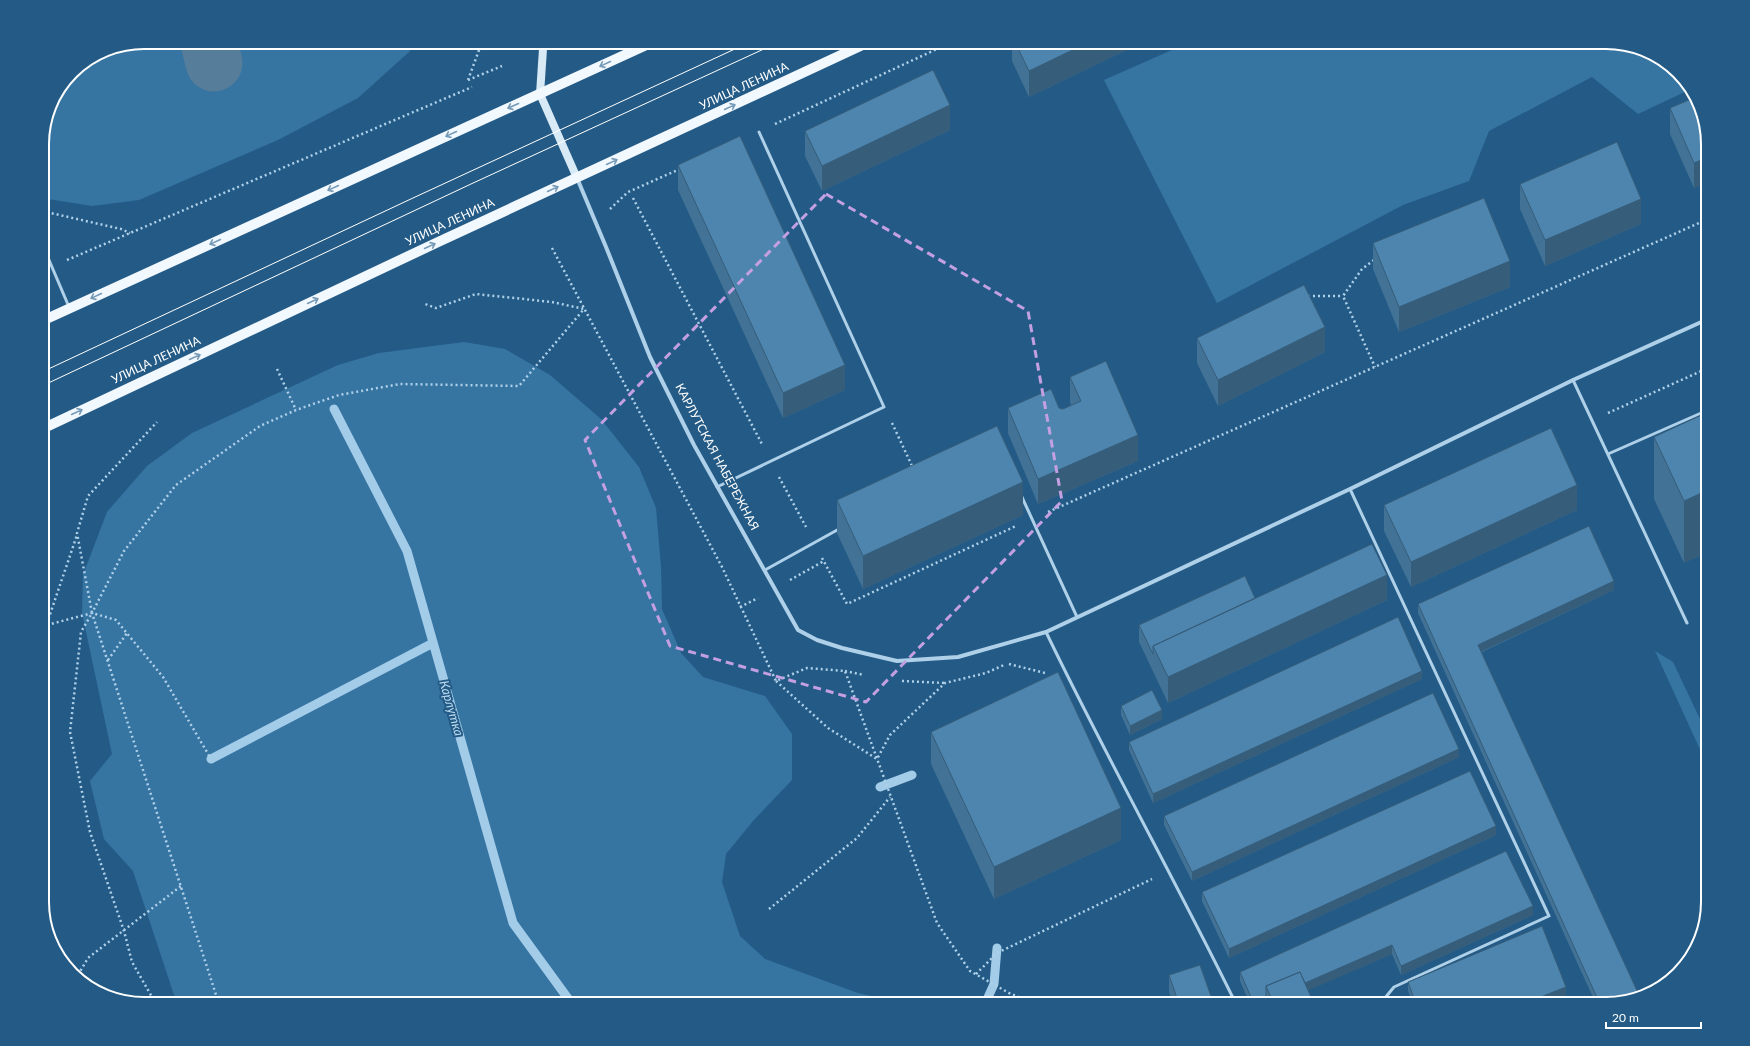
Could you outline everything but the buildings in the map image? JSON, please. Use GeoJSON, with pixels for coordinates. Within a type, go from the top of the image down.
{"type":"FeatureCollection","features":[{"type":"Feature","properties":{"kind":"main road"},"geometry":{"type":"LineString","coordinates":[[542,49],[540,94],[577,178]]}},
{"type":"Feature","properties":{"kind":"main road"},"geometry":{"type":"LineString","coordinates":[[49,318],[638,49]]}},
{"type":"Feature","properties":{"kind":"main road","name":"УЛИЦА ЛЕНИНА"},"geometry":{"type":"LineString","coordinates":[[49,426],[436,243],[854,49]]}},
{"type":"Feature","properties":{"kind":"street","name":"КАРЛУТСКАЯ НАБЕРЕЖНАЯ"},"geometry":{"type":"LineString","coordinates":[[577,178],[650,357],[694,445],[798,630],[817,640],[842,648],[897,661],[958,657],[1046,632],[1350,489],[1573,380],[1701,322]]}},
{"type":"Feature","properties":{"kind":"lane"},"geometry":{"type":"LineString","coordinates":[[717,487],[884,406],[759,132]]}},
{"type":"Feature","properties":{"kind":"lane"},"geometry":{"type":"LineString","coordinates":[[49,260],[70,308]]}},
{"type":"Feature","properties":{"kind":"lane"},"geometry":{"type":"LineString","coordinates":[[1573,380],[1687,623]]}},
{"type":"Feature","properties":{"kind":"lane"},"geometry":{"type":"LineString","coordinates":[[1608,454],[1701,413]]}},
{"type":"Feature","properties":{"kind":"lane"},"geometry":{"type":"LineString","coordinates":[[1350,489],[1549,916],[1394,987],[1386,997]]}},
{"type":"Feature","properties":{"kind":"lane"},"geometry":{"type":"LineString","coordinates":[[1019,492],[1033,518],[1077,617]]}},
{"type":"Feature","properties":{"kind":"lane"},"geometry":{"type":"LineString","coordinates":[[765,570],[841,528]]}},
{"type":"Feature","properties":{"kind":"lane"},"geometry":{"type":"LineString","coordinates":[[1046,632],[1068,679],[1232,997]]}},
{"type":"Feature","properties":{"kind":"path"},"geometry":{"type":"LineString","coordinates":[[479,49],[468,80],[502,66]]}},
{"type":"Feature","properties":{"kind":"path"},"geometry":{"type":"LineString","coordinates":[[759,132],[937,49]]}},
{"type":"Feature","properties":{"kind":"path"},"geometry":{"type":"LineString","coordinates":[[52,266],[472,88]]}},
{"type":"Feature","properties":{"kind":"path"},"geometry":{"type":"LineString","coordinates":[[610,209],[628,192],[686,166]]}},
{"type":"Feature","properties":{"kind":"path"},"geometry":{"type":"LineString","coordinates":[[633,198],[847,604],[1033,518],[1701,222]]}},
{"type":"Feature","properties":{"kind":"path"},"geometry":{"type":"LineString","coordinates":[[49,212],[121,229],[130,233]]}},
{"type":"Feature","properties":{"kind":"path"},"geometry":{"type":"LineString","coordinates":[[1343,296],[1362,269],[1374,260]]}},
{"type":"Feature","properties":{"kind":"path"},"geometry":{"type":"LineString","coordinates":[[152,997],[132,962],[124,931],[90,832],[70,732],[81,632],[124,551],[176,485],[260,426],[296,410],[339,395],[400,384],[519,386],[584,309],[552,302],[476,294],[436,308],[425,304]]}},
{"type":"Feature","properties":{"kind":"path"},"geometry":{"type":"LineString","coordinates":[[1306,296],[1343,296]]}},
{"type":"Feature","properties":{"kind":"path"},"geometry":{"type":"LineString","coordinates":[[1343,296],[1375,367]]}},
{"type":"Feature","properties":{"kind":"path"},"geometry":{"type":"LineString","coordinates":[[277,369],[296,410]]}},
{"type":"Feature","properties":{"kind":"path"},"geometry":{"type":"LineString","coordinates":[[1592,420],[1701,371]]}},
{"type":"Feature","properties":{"kind":"path"},"geometry":{"type":"LineString","coordinates":[[884,406],[915,471]]}},
{"type":"Feature","properties":{"kind":"path"},"geometry":{"type":"LineString","coordinates":[[49,619],[88,496],[157,422]]}},
{"type":"Feature","properties":{"kind":"path"},"geometry":{"type":"LineString","coordinates":[[77,533],[92,613],[217,997]]}},
{"type":"Feature","properties":{"kind":"path"},"geometry":{"type":"LineString","coordinates":[[49,624],[92,613],[116,620],[163,677],[211,759]]}},
{"type":"Feature","properties":{"kind":"path"},"geometry":{"type":"LineString","coordinates":[[108,660],[127,633]]}},
{"type":"Feature","properties":{"kind":"path"},"geometry":{"type":"LineString","coordinates":[[1009,664],[1068,679]]}},
{"type":"Feature","properties":{"kind":"path"},"geometry":{"type":"LineString","coordinates":[[776,681],[828,728],[877,759]]}},
{"type":"Feature","properties":{"kind":"path"},"geometry":{"type":"LineString","coordinates":[[769,910],[856,838],[891,797]]}},
{"type":"Feature","properties":{"kind":"path"},"geometry":{"type":"LineString","coordinates":[[976,974],[997,953],[1168,871]]}},
{"type":"Feature","properties":{"kind":"path"},"geometry":{"type":"LineString","coordinates":[[80,972],[88,958],[181,886]]}},
{"type":"Feature","properties":{"kind":"path"},"geometry":{"type":"LineString","coordinates":[[987,980],[1018,997]]}},
{"type":"Feature","properties":{"kind":"highlighted area"},"geometry":{"type":"Polygon","coordinates":[[[826,194],[1028,311],[1062,501],[866,702],[670,646],[585,440],[826,194]]]}},
{"type":"Feature","properties":{"kind":"shaded area"},"geometry":{"type":"Polygon","coordinates":[[[138,49],[411,49],[358,98],[278,140],[139,200],[92,206],[49,199],[49,138],[52,119],[65,91],[81,73],[96,62],[108,56],[119,52],[138,49]]]}},
{"type":"Feature","properties":{"kind":"shaded area"},"geometry":{"type":"Polygon","coordinates":[[[1174,49],[1606,49],[1631,52],[1654,62],[1673,77],[1685,92],[1638,114],[1592,77],[1489,131],[1469,181],[1403,205],[1217,303],[1104,80],[1174,49]]]}},
{"type":"Feature","properties":{"kind":"shaded area"},"geometry":{"type":"Polygon","coordinates":[[[464,342],[505,349],[550,375],[601,419],[639,467],[656,508],[661,567],[662,609],[681,653],[703,677],[765,696],[792,734],[792,780],[753,821],[726,854],[722,882],[740,936],[765,959],[858,993],[876,997],[175,997],[133,871],[104,839],[90,781],[112,754],[82,613],[83,575],[107,512],[147,466],[192,433],[338,365],[379,353],[464,342]]]}},
{"type":"Feature","properties":{"kind":"shaded area"},"geometry":{"type":"Polygon","coordinates":[[[1655,651],[1673,662],[1701,721],[1701,752],[1655,651]]]}},
{"type":"Feature","properties":{"kind":"waterway","name":"Карлутка"},"geometry":{"type":"LineString","coordinates":[[211,49],[214,63]]}},
{"type":"Feature","properties":{"kind":"waterway","name":"Карлутка"},"geometry":{"type":"LineString","coordinates":[[334,409],[407,551],[513,923],[567,997]]}},
{"type":"Feature","properties":{"kind":"waterway"},"geometry":{"type":"LineString","coordinates":[[211,759],[433,643]]}},
{"type":"Feature","properties":{"kind":"waterway"},"geometry":{"type":"LineString","coordinates":[[880,787],[912,775]]}},
{"type":"Feature","properties":{"kind":"waterway"},"geometry":{"type":"LineString","coordinates":[[988,997],[994,984],[997,948]]}},
{"type":"Feature","properties":{"kind":"tram line"},"geometry":{"type":"LineString","coordinates":[[49,369],[735,49]]}},
{"type":"Feature","properties":{"kind":"tram line"},"geometry":{"type":"LineString","coordinates":[[49,383],[471,184],[764,49]]}}]}
